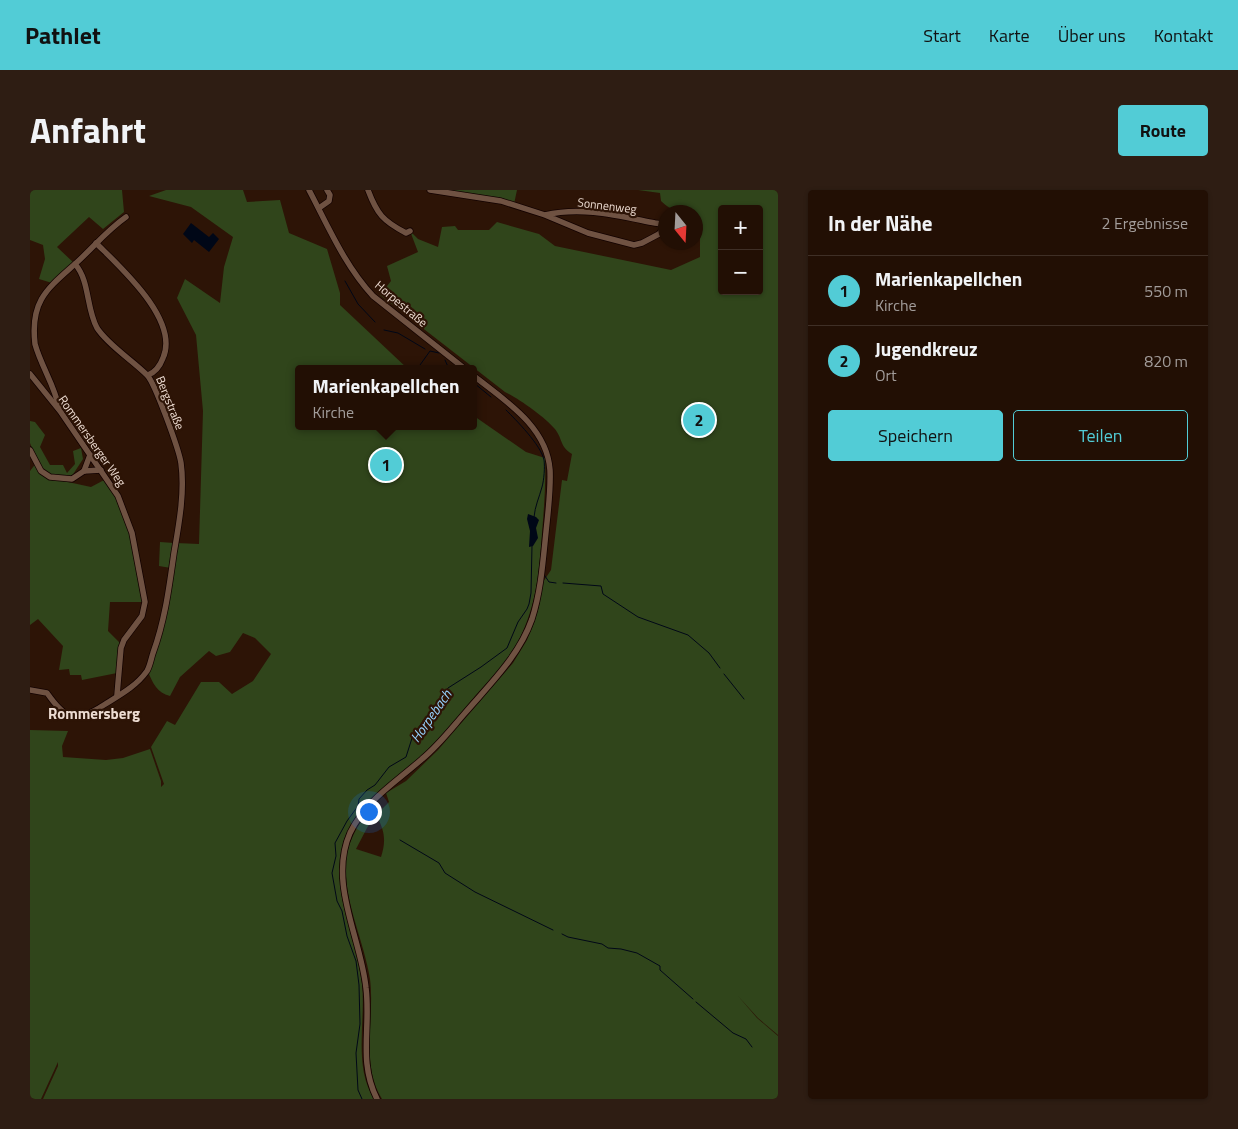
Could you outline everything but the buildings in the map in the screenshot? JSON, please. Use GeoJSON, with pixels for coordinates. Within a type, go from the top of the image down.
{"type":"FeatureCollection","features":[{"type":"Feature","properties":{"kind":"street","name":"Horpestraße"},"geometry":{"type":"LineString","coordinates":[[309,190],[348,263],[362,284],[373,296],[460,365]]}},
{"type":"Feature","properties":{"kind":"street"},"geometry":{"type":"LineString","coordinates":[[318,208],[329,201],[330,195],[327,190]]}},
{"type":"Feature","properties":{"kind":"street"},"geometry":{"type":"LineString","coordinates":[[368,190],[378,214],[387,222],[406,233],[410,231]]}},
{"type":"Feature","properties":{"kind":"street"},"geometry":{"type":"LineString","coordinates":[[430,190],[489,198],[545,215],[588,233],[634,245],[658,235]]}},
{"type":"Feature","properties":{"kind":"street","name":"Sonnenweg"},"geometry":{"type":"LineString","coordinates":[[545,215],[559,212],[584,211],[658,223]]}},
{"type":"Feature","properties":{"kind":"street"},"geometry":{"type":"LineString","coordinates":[[60,411],[56,395],[40,360],[35,342],[34,311],[42,293],[126,217]]}},
{"type":"Feature","properties":{"kind":"street"},"geometry":{"type":"LineString","coordinates":[[96,243],[134,281],[150,303],[167,339],[166,350],[159,367],[148,375]]}},
{"type":"Feature","properties":{"kind":"street","name":"Bergstraße"},"geometry":{"type":"LineString","coordinates":[[75,264],[81,272],[91,314],[97,327],[103,336],[148,375],[181,460],[182,478],[178,530],[162,627],[148,670],[130,689],[117,695]]}},
{"type":"Feature","properties":{"kind":"street","name":"Rommersberger Weg"},"geometry":{"type":"LineString","coordinates":[[30,374],[60,411],[118,496],[132,533],[145,602],[142,616],[124,640],[121,648],[117,695]]}},
{"type":"Feature","properties":{"kind":"street"},"geometry":{"type":"LineString","coordinates":[[377,1099],[371,1086],[366,1060],[367,1007],[365,980],[344,884],[343,860],[345,846],[357,820],[370,803],[425,757],[506,666],[522,642],[531,621],[537,599],[550,489],[550,471],[546,452],[535,430],[516,410],[477,378]]}},
{"type":"Feature","properties":{"kind":"street"},"geometry":{"type":"LineString","coordinates":[[30,450],[41,471],[50,477],[72,479],[84,471],[101,470]]}},
{"type":"Feature","properties":{"kind":"street"},"geometry":{"type":"LineString","coordinates":[[84,471],[90,455]]}},
{"type":"Feature","properties":{"kind":"street"},"geometry":{"type":"LineString","coordinates":[[30,690],[48,693],[64,712],[78,718],[94,711],[117,695]]}},
{"type":"Feature","properties":{"kind":"green space"},"geometry":{"type":"Polygon","coordinates":[[[30,190],[122,190],[124,212],[103,229],[89,217],[57,247],[75,264],[52,283],[39,279],[45,259],[43,245],[30,240],[30,190]]]}},
{"type":"Feature","properties":{"kind":"green space"},"geometry":{"type":"Polygon","coordinates":[[[166,190],[243,190],[247,202],[280,200],[289,233],[327,249],[340,293],[340,305],[404,365],[295,365],[295,430],[477,430],[477,418],[526,452],[545,458],[544,505],[538,575],[530,613],[519,640],[499,669],[434,743],[364,806],[348,830],[343,844],[340,862],[342,897],[362,984],[362,1058],[368,1086],[374,1099],[43,1099],[58,1066],[58,1062],[41,1099],[30,1099],[30,730],[68,731],[62,746],[63,757],[106,760],[123,758],[150,749],[161,781],[161,787],[164,784],[151,747],[167,721],[175,725],[201,682],[219,682],[232,694],[253,681],[271,654],[255,638],[243,633],[230,652],[216,656],[209,651],[180,677],[170,696],[159,690],[148,672],[152,663],[176,543],[199,544],[203,411],[196,335],[177,298],[185,279],[220,303],[224,267],[233,237],[191,207],[149,196],[166,190]]]}},
{"type":"Feature","properties":{"kind":"green space"},"geometry":{"type":"Polygon","coordinates":[[[445,190],[517,190],[514,204],[445,190]]]}},
{"type":"Feature","properties":{"kind":"green space"},"geometry":{"type":"Polygon","coordinates":[[[638,190],[778,190],[778,1035],[758,1018],[738,996],[757,1018],[778,1036],[778,1099],[382,1099],[375,1085],[370,1056],[370,979],[351,905],[346,875],[349,845],[360,823],[376,804],[380,807],[356,849],[381,857],[384,837],[377,817],[389,802],[386,793],[406,781],[438,750],[513,663],[527,640],[539,606],[543,582],[551,570],[562,480],[567,481],[572,454],[565,448],[557,432],[545,419],[524,403],[505,392],[477,370],[477,365],[470,365],[380,295],[391,281],[387,266],[418,252],[410,231],[418,239],[438,247],[442,227],[455,226],[458,230],[489,230],[497,222],[539,234],[555,246],[671,270],[700,257],[700,250],[703,250],[703,205],[666,205],[661,201],[660,193],[638,190]]]}},
{"type":"Feature","properties":{"kind":"green space"},"geometry":{"type":"Polygon","coordinates":[[[30,421],[35,422],[45,435],[40,447],[50,465],[63,465],[67,473],[75,464],[73,451],[81,448],[83,459],[68,482],[91,487],[106,479],[118,497],[129,532],[143,602],[110,602],[108,631],[121,644],[117,673],[82,680],[81,675],[70,675],[69,669],[59,670],[63,646],[38,619],[30,625],[30,471],[37,462],[30,443],[30,421]]]}},
{"type":"Feature","properties":{"kind":"green space"},"geometry":{"type":"Polygon","coordinates":[[[160,542],[174,543],[171,568],[159,566],[160,542]]]}},
{"type":"Feature","properties":{"kind":"water"},"geometry":{"type":"Polygon","coordinates":[[[191,223],[209,237],[213,233],[219,239],[209,252],[194,240],[192,243],[183,234],[191,223]]]}},
{"type":"Feature","properties":{"kind":"water"},"geometry":{"type":"Polygon","coordinates":[[[528,514],[539,520],[536,528],[538,538],[533,546],[529,547],[530,531],[527,519],[528,514]]]}},
{"type":"Feature","properties":{"kind":"waterway","name":"Horpebach"},"geometry":{"type":"LineString","coordinates":[[345,281],[358,304],[375,322]]}},
{"type":"Feature","properties":{"kind":"waterway","name":"Horpebach"},"geometry":{"type":"LineString","coordinates":[[384,330],[398,333],[425,349]]}},
{"type":"Feature","properties":{"kind":"waterway"},"geometry":{"type":"LineString","coordinates":[[420,365],[430,351],[439,353]]}},
{"type":"Feature","properties":{"kind":"waterway","name":"Horpebach"},"geometry":{"type":"LineString","coordinates":[[445,360],[447,365]]}},
{"type":"Feature","properties":{"kind":"waterway","name":"Horpebach"},"geometry":{"type":"LineString","coordinates":[[477,385],[491,397]]}},
{"type":"Feature","properties":{"kind":"waterway","name":"Horpebach"},"geometry":{"type":"LineString","coordinates":[[506,410],[533,440],[544,460],[542,487],[534,517]]}},
{"type":"Feature","properties":{"kind":"waterway","name":"Horpebach"},"geometry":{"type":"LineString","coordinates":[[362,1099],[358,1090],[356,1053],[360,1024],[359,985],[356,961],[347,936],[342,911],[337,901],[332,873],[336,856],[335,843],[358,806],[359,799],[367,790],[375,785],[389,767],[406,757],[413,735],[448,688],[507,648],[518,622],[529,604],[532,546]]}},
{"type":"Feature","properties":{"kind":"waterway"},"geometry":{"type":"LineString","coordinates":[[545,576],[549,582],[556,583]]}},
{"type":"Feature","properties":{"kind":"waterway"},"geometry":{"type":"LineString","coordinates":[[563,583],[601,586],[603,594],[638,617],[688,635],[709,653],[720,668]]}},
{"type":"Feature","properties":{"kind":"waterway"},"geometry":{"type":"LineString","coordinates":[[724,674],[744,699]]}},
{"type":"Feature","properties":{"kind":"waterway"},"geometry":{"type":"LineString","coordinates":[[400,840],[439,863],[445,873],[475,892],[553,930]]}},
{"type":"Feature","properties":{"kind":"waterway"},"geometry":{"type":"LineString","coordinates":[[562,934],[602,944],[608,948],[637,953],[660,966],[660,970],[693,999]]}},
{"type":"Feature","properties":{"kind":"waterway"},"geometry":{"type":"LineString","coordinates":[[696,1002],[733,1033],[746,1039],[752,1047]]}},
{"type":"Feature","properties":{"kind":"place","name":"Jugendkreuz"},"geometry":{"type":"Point","coordinates":[699,420]}},
{"type":"Feature","properties":{"kind":"place","name":"Marienkapellchen"},"geometry":{"type":"Point","coordinates":[386,465]}},
{"type":"Feature","properties":{"kind":"district","name":"Rommersberg"},"geometry":{"type":"Point","coordinates":[94,714]}}]}
